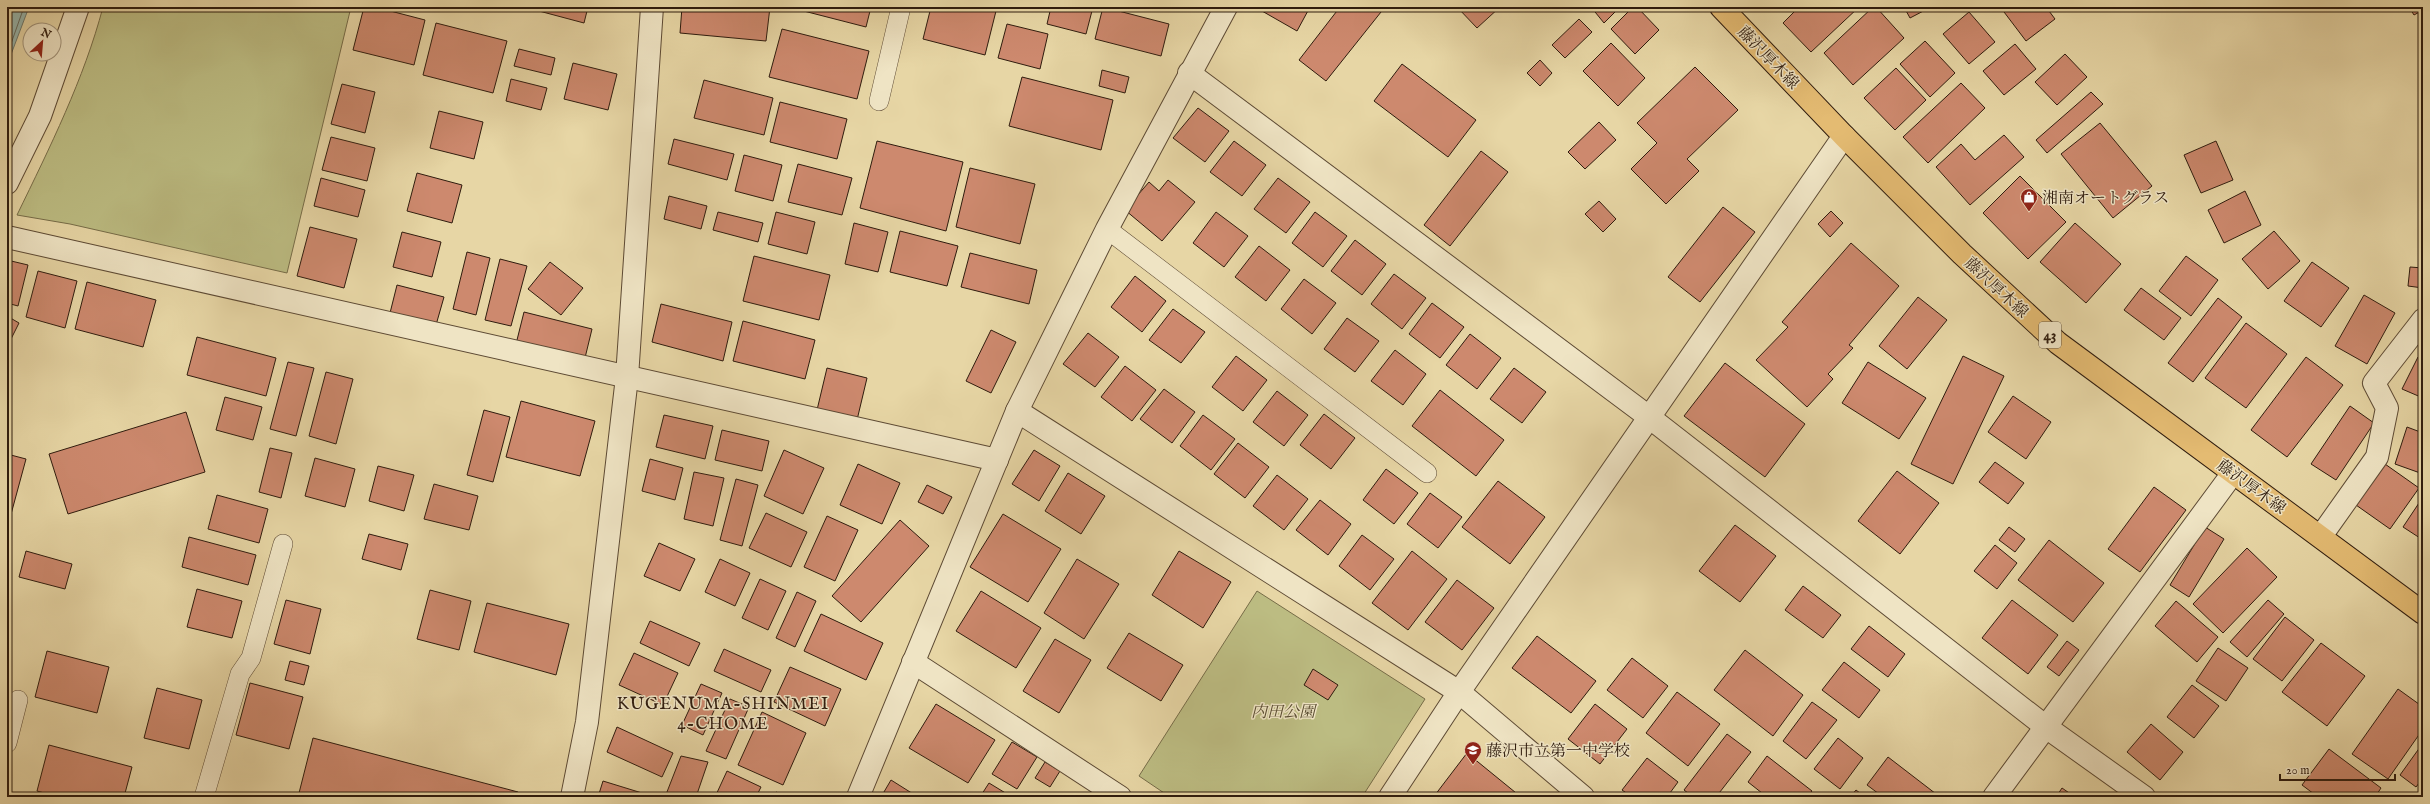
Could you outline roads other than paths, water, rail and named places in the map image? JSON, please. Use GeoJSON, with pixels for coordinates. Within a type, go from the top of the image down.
{"type":"FeatureCollection","features":[{"type":"Feature","properties":{"kind":"main road","name":"藤沢厚木線"},"geometry":{"type":"LineString","coordinates":[[1721,7],[1844,136],[1962,254],[2058,343],[2233,473],[2321,536],[2423,614]]}},
{"type":"Feature","properties":{"kind":"street"},"geometry":{"type":"LineString","coordinates":[[7,184],[40,116],[78,7]]}},
{"type":"Feature","properties":{"kind":"street"},"geometry":{"type":"LineString","coordinates":[[572,797],[587,722],[627,377],[652,7]]}},
{"type":"Feature","properties":{"kind":"street"},"geometry":{"type":"LineString","coordinates":[[858,797],[1017,411],[1108,229],[1189,73],[1226,7]]}},
{"type":"Feature","properties":{"kind":"street"},"geometry":{"type":"LineString","coordinates":[[1189,73],[1649,417],[2046,727],[2144,797]]}},
{"type":"Feature","properties":{"kind":"street"},"geometry":{"type":"LineString","coordinates":[[1390,797],[1459,692],[1844,136]]}},
{"type":"Feature","properties":{"kind":"street"},"geometry":{"type":"LineString","coordinates":[[7,237],[997,460]]}},
{"type":"Feature","properties":{"kind":"street"},"geometry":{"type":"LineString","coordinates":[[2321,536],[2377,457],[2388,408],[2374,383],[2423,320]]}},
{"type":"Feature","properties":{"kind":"street"},"geometry":{"type":"LineString","coordinates":[[1017,411],[1459,692],[1583,797]]}},
{"type":"Feature","properties":{"kind":"street"},"geometry":{"type":"LineString","coordinates":[[1994,797],[2233,473]]}},
{"type":"Feature","properties":{"kind":"street"},"geometry":{"type":"LineString","coordinates":[[913,662],[1120,797]]}},
{"type":"Feature","properties":{"kind":"lane"},"geometry":{"type":"LineString","coordinates":[[879,101],[901,7]]}},
{"type":"Feature","properties":{"kind":"lane"},"geometry":{"type":"LineString","coordinates":[[1108,229],[1427,473]]}},
{"type":"Feature","properties":{"kind":"lane"},"geometry":{"type":"LineString","coordinates":[[204,797],[240,674],[251,658],[283,544]]}},
{"type":"Feature","properties":{"kind":"lane"},"geometry":{"type":"LineString","coordinates":[[7,742],[18,700]]}},
{"type":"Feature","properties":{"kind":"water"},"geometry":{"type":"Polygon","coordinates":[[[7,7],[29,7],[22,22],[7,65],[7,7]]]}},
{"type":"Feature","properties":{"kind":"place","name":"湘南オートグラス"},"geometry":{"type":"Point","coordinates":[2029,212]}},
{"type":"Feature","properties":{"kind":"place","name":"藤沢市立第一中学校"},"geometry":{"type":"Point","coordinates":[1473,765]}},
{"type":"Feature","properties":{"kind":"district","name":"KUGENUMA-SHINMEI 4-CHOME"},"geometry":{"type":"Point","coordinates":[723,713]}},
{"type":"Feature","properties":{"kind":"park label","name":"内田公園"},"geometry":{"type":"Point","coordinates":[1283,711]}}]}
